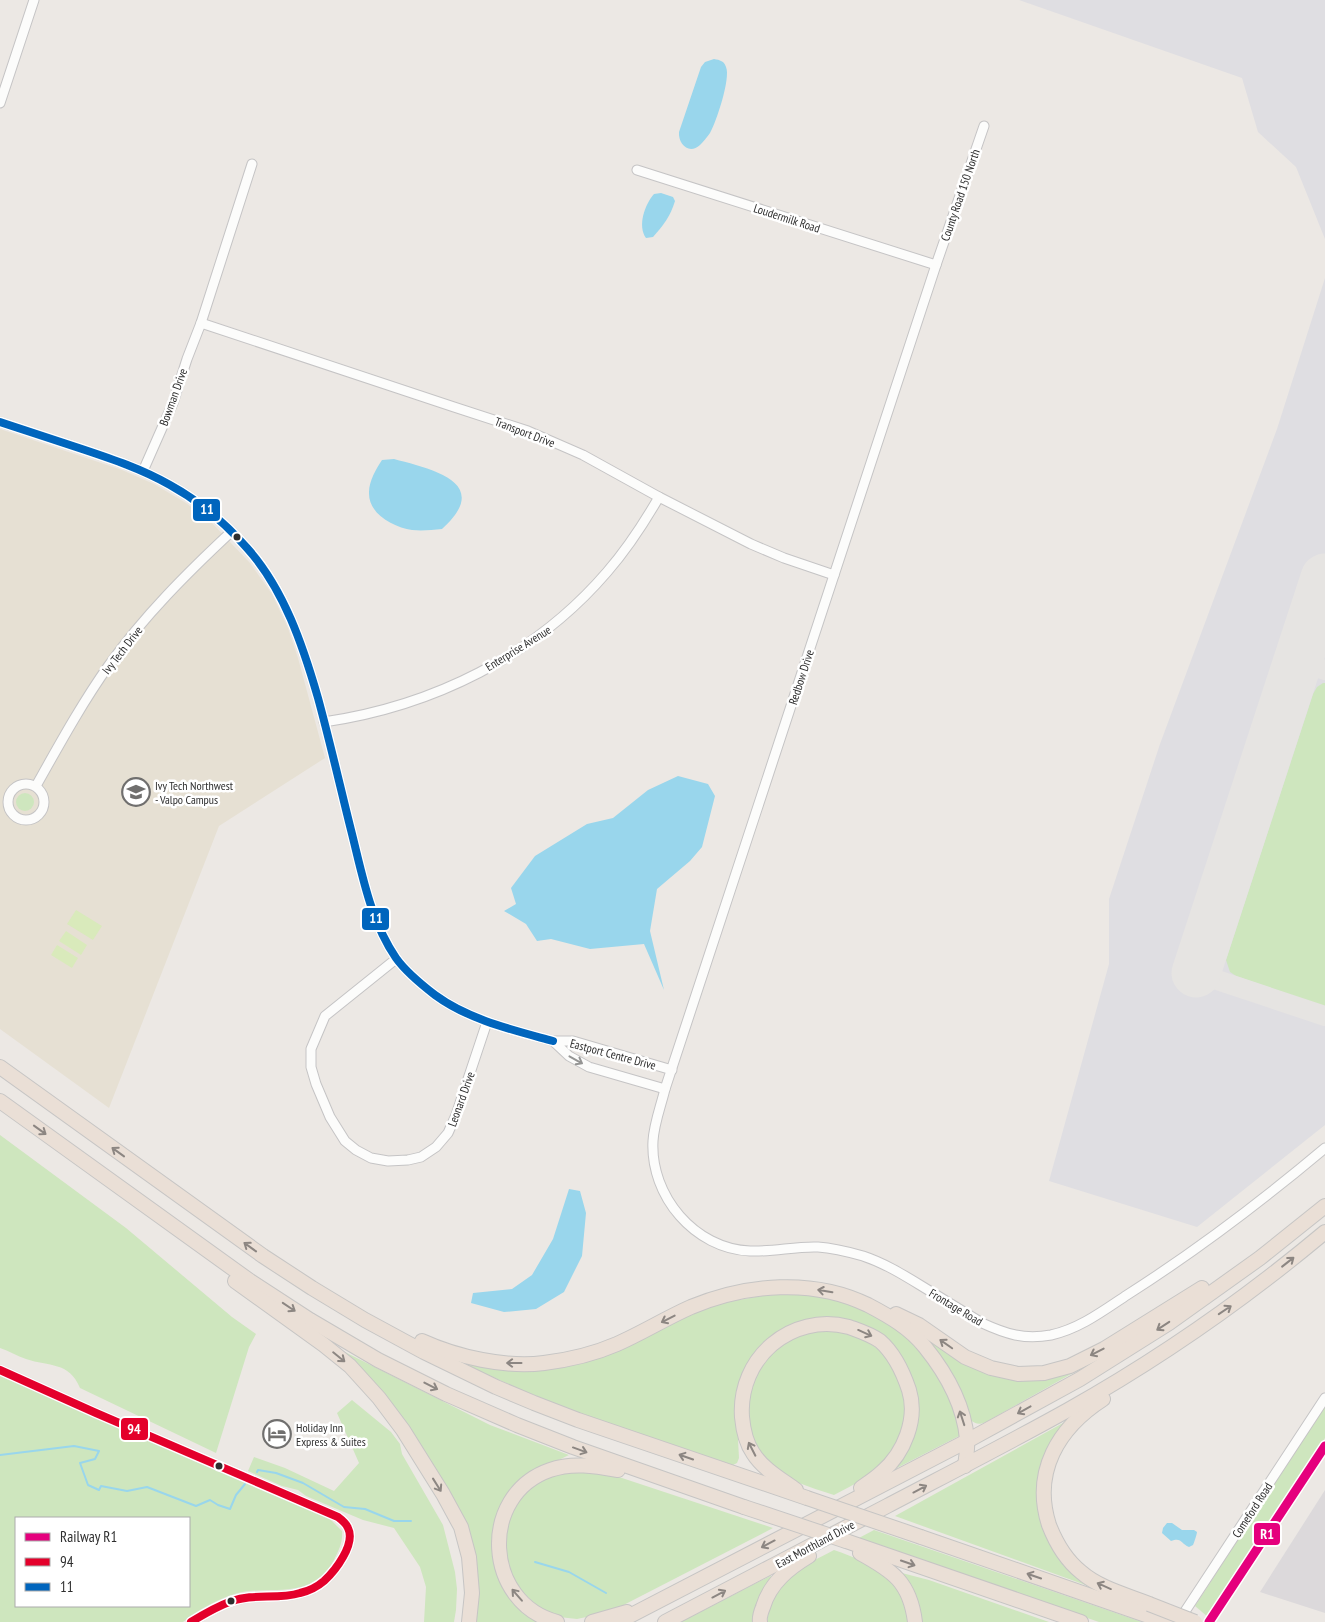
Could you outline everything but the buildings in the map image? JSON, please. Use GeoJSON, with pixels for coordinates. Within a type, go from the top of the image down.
{"type":"FeatureCollection","features":[{"type":"Feature","properties":{"kind":"highway"},"geometry":{"type":"LineString","coordinates":[[0,1067],[263,1256],[365,1320],[460,1370],[534,1403],[578,1420],[784,1486],[807,1498],[920,1537],[1148,1610],[1195,1622]]}},
{"type":"Feature","properties":{"kind":"highway"},"geometry":{"type":"LineString","coordinates":[[0,1102],[250,1281],[310,1320],[378,1360],[446,1394],[574,1448],[1081,1622]]}},
{"type":"Feature","properties":{"kind":"highway"},"geometry":{"type":"LineString","coordinates":[[618,1622],[967,1441],[1080,1379],[1169,1322],[1260,1258],[1325,1206]]}},
{"type":"Feature","properties":{"kind":"highway"},"geometry":{"type":"LineString","coordinates":[[149,1208],[173,1235],[350,1366],[379,1398],[408,1438],[461,1527],[469,1557],[472,1584],[469,1622]]}},
{"type":"Feature","properties":{"kind":"highway"},"geometry":{"type":"LineString","coordinates":[[1166,1622],[1081,1573],[1068,1559],[1054,1539],[1046,1513],[1043,1489],[1048,1464],[1057,1444],[1072,1423],[1093,1405],[1154,1365],[1170,1347],[1239,1300],[1325,1232]]}},
{"type":"Feature","properties":{"kind":"highway"},"geometry":{"type":"LineString","coordinates":[[365,1320],[394,1328],[437,1348],[470,1358],[505,1363],[542,1363],[580,1356],[616,1344],[691,1307],[727,1294],[769,1288],[799,1287],[832,1292],[887,1310],[919,1325],[965,1357],[991,1368],[1018,1374],[1044,1373],[1070,1366],[1104,1349],[1217,1279],[1260,1258]]}},
{"type":"Feature","properties":{"kind":"highway"},"geometry":{"type":"LineString","coordinates":[[855,1299],[890,1317],[918,1338],[935,1359],[955,1393],[965,1427],[967,1441],[965,1466]]}},
{"type":"Feature","properties":{"kind":"highway"},"geometry":{"type":"LineString","coordinates":[[784,1486],[752,1452],[743,1428],[741,1402],[750,1372],[766,1349],[789,1332],[815,1324],[841,1325],[865,1332],[880,1342],[893,1356],[903,1373],[911,1396],[912,1417],[898,1454],[883,1472],[842,1505]]}},
{"type":"Feature","properties":{"kind":"highway","name":"East Morthland Drive"},"geometry":{"type":"LineString","coordinates":[[665,1622],[965,1466],[1068,1410],[1170,1347]]}},
{"type":"Feature","properties":{"kind":"highway"},"geometry":{"type":"LineString","coordinates":[[557,1622],[538,1613],[519,1598],[511,1588],[501,1564],[498,1555],[499,1535],[505,1514],[514,1498],[525,1485],[539,1475],[549,1470],[576,1465],[595,1466],[668,1480]]}},
{"type":"Feature","properties":{"kind":"highway"},"geometry":{"type":"LineString","coordinates":[[760,1622],[766,1597],[782,1576],[852,1524]]}},
{"type":"Feature","properties":{"kind":"highway"},"geometry":{"type":"LineString","coordinates":[[846,1541],[860,1553],[886,1567],[900,1581],[913,1606],[915,1622]]}},
{"type":"Feature","properties":{"kind":"highway"},"geometry":{"type":"LineString","coordinates":[[592,1622],[652,1605]]}},
{"type":"Feature","properties":{"kind":"street"},"geometry":{"type":"LineString","coordinates":[[0,103],[34,0]]}},
{"type":"Feature","properties":{"kind":"street","name":"County Road 150 North"},"geometry":{"type":"LineString","coordinates":[[936,265],[984,126]]}},
{"type":"Feature","properties":{"kind":"street","name":"Bowman Drive"},"geometry":{"type":"LineString","coordinates":[[143,471],[173,403],[252,164]]}},
{"type":"Feature","properties":{"kind":"street","name":"Loudermilk Road"},"geometry":{"type":"LineString","coordinates":[[637,170],[936,265]]}},
{"type":"Feature","properties":{"kind":"street","name":"Redbow Drive"},"geometry":{"type":"LineString","coordinates":[[665,1089],[936,265]]}},
{"type":"Feature","properties":{"kind":"street","name":"Transport Drive"},"geometry":{"type":"LineString","coordinates":[[201,323],[445,405],[528,430],[583,455],[659,497],[751,544],[784,558],[834,574]]}},
{"type":"Feature","properties":{"kind":"street","name":"Eastport Centre Drive"},"geometry":{"type":"LineString","coordinates":[[0,422],[115,460],[143,471],[170,485],[197,503],[231,532],[260,564],[289,614],[308,664],[367,895],[382,934],[396,959],[414,977],[437,996],[487,1022],[553,1041],[573,1041],[672,1070]]}},
{"type":"Feature","properties":{"kind":"street","name":"Enterprise Avenue"},"geometry":{"type":"LineString","coordinates":[[324,722],[357,717],[432,695],[462,682],[537,638],[569,611],[607,573],[628,546],[659,497]]}},
{"type":"Feature","properties":{"kind":"street","name":"Ivy Tech Drive"},"geometry":{"type":"LineString","coordinates":[[36,786],[69,727],[110,663],[154,609],[191,569],[231,532]]}},
{"type":"Feature","properties":{"kind":"street"},"geometry":{"type":"LineString","coordinates":[[24,783],[36,786],[43,796],[43,808],[40,814],[24,820],[9,811],[7,799],[13,788],[24,783]]}},
{"type":"Feature","properties":{"kind":"street","name":"Leonard Drive"},"geometry":{"type":"LineString","coordinates":[[396,959],[325,1016],[311,1049],[311,1067],[330,1117],[345,1141],[356,1150],[371,1158],[388,1161],[421,1157],[436,1147],[448,1133],[456,1115],[487,1022]]}},
{"type":"Feature","properties":{"kind":"street","name":"Eastport Centre Drive"},"geometry":{"type":"LineString","coordinates":[[553,1041],[568,1056],[589,1067],[665,1089]]}},
{"type":"Feature","properties":{"kind":"street","name":"Frontage Road"},"geometry":{"type":"LineString","coordinates":[[665,1089],[653,1141],[657,1172],[667,1199],[679,1217],[696,1231],[712,1241],[730,1248],[749,1251],[818,1247],[863,1256],[903,1275],[982,1323],[1018,1337],[1051,1335],[1069,1330],[1090,1319],[1222,1230],[1325,1148]]}},
{"type":"Feature","properties":{"kind":"street"},"geometry":{"type":"LineString","coordinates":[[0,1370],[338,1518],[344,1521],[348,1527],[350,1533],[344,1555],[331,1574],[315,1587],[302,1593],[287,1596],[253,1596],[232,1600],[191,1622]]}},
{"type":"Feature","properties":{"kind":"street","name":"Comeford Road"},"geometry":{"type":"LineString","coordinates":[[1178,1622],[1325,1398]]}},
{"type":"Feature","properties":{"kind":"shaded area"},"geometry":{"type":"Polygon","coordinates":[[[1019,0],[1325,0],[1325,239],[1296,167],[1258,132],[1242,78],[1019,0]]]}},
{"type":"Feature","properties":{"kind":"shaded area"},"geometry":{"type":"Polygon","coordinates":[[[1325,278],[1325,1125],[1197,1227],[1049,1181],[1109,964],[1109,899],[1160,744],[1277,429],[1325,278]]]}},
{"type":"Feature","properties":{"kind":"shaded area","name":"Ivy Tech Northwest - Valpo Campus"},"geometry":{"type":"Polygon","coordinates":[[[0,429],[122,470],[154,484],[186,503],[211,522],[250,563],[272,594],[288,628],[298,658],[325,758],[219,826],[109,1108],[0,1029],[0,429]]]}},
{"type":"Feature","properties":{"kind":"shaded area"},"geometry":{"type":"Polygon","coordinates":[[[1325,1490],[1325,1613],[1260,1592],[1325,1490]]]}},
{"type":"Feature","properties":{"kind":"green space"},"geometry":{"type":"Polygon","coordinates":[[[1325,683],[1325,1007],[1236,976],[1230,972],[1226,960],[1313,694],[1317,687],[1325,683]]]}},
{"type":"Feature","properties":{"kind":"green space"},"geometry":{"type":"Polygon","coordinates":[[[21,793],[29,793],[34,798],[32,809],[21,811],[16,806],[16,798],[21,793]]]}},
{"type":"Feature","properties":{"kind":"green space"},"geometry":{"type":"Polygon","coordinates":[[[76,910],[102,926],[93,940],[67,924],[76,910]]]}},
{"type":"Feature","properties":{"kind":"green space"},"geometry":{"type":"Polygon","coordinates":[[[66,931],[87,945],[81,955],[59,941],[66,931]]]}},
{"type":"Feature","properties":{"kind":"green space"},"geometry":{"type":"Polygon","coordinates":[[[57,945],[78,958],[72,968],[51,955],[57,945]]]}},
{"type":"Feature","properties":{"kind":"green space"},"geometry":{"type":"Polygon","coordinates":[[[0,1135],[126,1228],[232,1317],[256,1334],[249,1347],[216,1453],[80,1388],[70,1373],[58,1366],[26,1359],[0,1348],[0,1135]]]}},
{"type":"Feature","properties":{"kind":"green space"},"geometry":{"type":"Polygon","coordinates":[[[788,1294],[816,1296],[869,1310],[916,1343],[952,1397],[961,1435],[893,1470],[904,1452],[906,1367],[842,1321],[769,1340],[737,1421],[739,1458],[737,1463],[733,1465],[579,1413],[461,1363],[518,1369],[629,1345],[702,1309],[727,1302],[761,1296],[788,1294]]]}},
{"type":"Feature","properties":{"kind":"green space"},"geometry":{"type":"Polygon","coordinates":[[[829,1330],[859,1338],[875,1347],[895,1369],[905,1398],[903,1429],[899,1443],[891,1456],[872,1474],[834,1495],[796,1482],[772,1466],[757,1446],[752,1433],[748,1405],[750,1391],[755,1378],[762,1365],[779,1346],[799,1336],[829,1330]]]}},
{"type":"Feature","properties":{"kind":"green space"},"geometry":{"type":"Polygon","coordinates":[[[919,1333],[963,1361],[1049,1376],[1080,1369],[986,1422],[978,1424],[970,1420],[956,1380],[945,1363],[919,1333]]]}},
{"type":"Feature","properties":{"kind":"green space"},"geometry":{"type":"Polygon","coordinates":[[[329,1344],[490,1425],[569,1455],[544,1467],[506,1503],[499,1573],[545,1622],[473,1622],[474,1561],[417,1446],[329,1344]]]}},
{"type":"Feature","properties":{"kind":"green space"},"geometry":{"type":"Polygon","coordinates":[[[0,1376],[329,1518],[342,1531],[341,1542],[334,1560],[326,1573],[315,1581],[291,1589],[251,1591],[231,1595],[209,1605],[183,1622],[0,1622],[0,1376]]]}},
{"type":"Feature","properties":{"kind":"green space"},"geometry":{"type":"Polygon","coordinates":[[[352,1400],[391,1432],[400,1444],[402,1454],[443,1525],[455,1572],[457,1589],[454,1622],[424,1622],[426,1587],[420,1567],[394,1528],[363,1520],[306,1496],[298,1490],[282,1486],[248,1471],[254,1457],[285,1468],[334,1491],[359,1463],[337,1413],[352,1400]]]}},
{"type":"Feature","properties":{"kind":"green space"},"geometry":{"type":"Polygon","coordinates":[[[1325,1405],[1325,1438],[1208,1617],[1195,1606],[1325,1405]]]}},
{"type":"Feature","properties":{"kind":"green space"},"geometry":{"type":"Polygon","coordinates":[[[1072,1418],[1053,1443],[1041,1517],[1091,1587],[895,1516],[1072,1418]]]}},
{"type":"Feature","properties":{"kind":"green space"},"geometry":{"type":"Polygon","coordinates":[[[562,1471],[599,1472],[622,1478],[773,1528],[610,1612],[577,1619],[559,1617],[543,1611],[515,1585],[505,1556],[508,1521],[513,1509],[531,1486],[562,1471]]]}},
{"type":"Feature","properties":{"kind":"green space"},"geometry":{"type":"Polygon","coordinates":[[[874,1530],[1142,1622],[1099,1622],[857,1539],[874,1530]]]}},
{"type":"Feature","properties":{"kind":"green space"},"geometry":{"type":"Polygon","coordinates":[[[834,1550],[874,1567],[884,1574],[901,1593],[909,1622],[767,1622],[775,1594],[782,1584],[799,1569],[834,1550]]]}},
{"type":"Feature","properties":{"kind":"green space"},"geometry":{"type":"Polygon","coordinates":[[[898,1572],[929,1580],[1049,1622],[920,1622],[898,1572]]]}},
{"type":"Feature","properties":{"kind":"green space"},"geometry":{"type":"Polygon","coordinates":[[[770,1576],[772,1577],[755,1622],[681,1622],[770,1576]]]}},
{"type":"Feature","properties":{"kind":"water"},"geometry":{"type":"Polygon","coordinates":[[[714,59],[722,61],[726,67],[727,73],[722,100],[710,133],[696,148],[688,148],[682,144],[679,132],[701,67],[705,62],[714,59]]]}},
{"type":"Feature","properties":{"kind":"water"},"geometry":{"type":"Polygon","coordinates":[[[661,193],[673,197],[675,201],[657,233],[653,237],[646,238],[642,227],[645,209],[654,194],[661,193]]]}},
{"type":"Feature","properties":{"kind":"water"},"geometry":{"type":"Polygon","coordinates":[[[394,459],[439,473],[451,480],[459,489],[462,500],[456,513],[442,529],[412,530],[397,526],[377,513],[370,500],[370,484],[382,460],[394,459]]]}},
{"type":"Feature","properties":{"kind":"water"},"geometry":{"type":"Polygon","coordinates":[[[678,776],[708,784],[715,796],[702,847],[690,861],[657,889],[650,931],[664,990],[644,944],[590,949],[551,939],[537,941],[526,924],[504,911],[516,904],[511,888],[535,856],[587,824],[613,818],[648,790],[678,776]]]}},
{"type":"Feature","properties":{"kind":"water"},"geometry":{"type":"Polygon","coordinates":[[[569,1189],[580,1191],[586,1213],[582,1256],[564,1292],[536,1309],[504,1312],[471,1303],[473,1293],[512,1289],[532,1275],[553,1239],[569,1189]]]}},
{"type":"Feature","properties":{"kind":"water"},"geometry":{"type":"Polygon","coordinates":[[[1167,1523],[1172,1523],[1182,1530],[1194,1530],[1197,1532],[1193,1545],[1189,1547],[1179,1540],[1171,1541],[1162,1533],[1167,1523]]]}},
{"type":"Feature","properties":{"kind":"waterway"},"geometry":{"type":"LineString","coordinates":[[0,1455],[74,1446],[99,1451],[95,1459],[80,1463],[88,1485],[99,1490],[101,1486],[127,1491],[147,1487],[196,1506],[210,1500],[230,1509],[236,1495],[245,1484]]}},
{"type":"Feature","properties":{"kind":"waterway"},"geometry":{"type":"LineString","coordinates":[[257,1472],[258,1470],[276,1473],[303,1483],[344,1507],[365,1509],[394,1521],[411,1521]]}},
{"type":"Feature","properties":{"kind":"waterway"},"geometry":{"type":"LineString","coordinates":[[535,1562],[569,1572],[606,1593]]}},
{"type":"Feature","properties":{"kind":"taxiway"},"geometry":{"type":"LineString","coordinates":[[1298,661],[1325,670]]}},
{"type":"Feature","properties":{"kind":"taxiway"},"geometry":{"type":"LineString","coordinates":[[1196,973],[1325,1016]]}},
{"type":"Feature","properties":{"kind":"runway"},"geometry":{"type":"LineString","coordinates":[[1196,973],[1325,578]]}},
{"type":"Feature","properties":{"kind":"rail line","name":"R1"},"geometry":{"type":"LineString","coordinates":[[1209,1622],[1325,1446]]}},
{"type":"Feature","properties":{"kind":"transit line","name":"11"},"geometry":{"type":"LineString","coordinates":[[0,422],[116,461],[159,479],[201,505],[221,521],[247,548],[272,581],[299,638],[318,698],[368,896],[380,928],[396,958],[409,973],[448,1004],[477,1018],[553,1041]]}},
{"type":"Feature","properties":{"kind":"transit line","name":"94"},"geometry":{"type":"LineString","coordinates":[[0,1370],[338,1517],[348,1528],[350,1534],[349,1542],[343,1557],[334,1571],[319,1585],[292,1595],[249,1597],[232,1601],[211,1610],[191,1622]]}},
{"type":"Feature","properties":{"kind":"place","name":"Ivy Tech Northwest - Valpo Campus"},"geometry":{"type":"Point","coordinates":[136,792]}},
{"type":"Feature","properties":{"kind":"place","name":"Holiday Inn Express & Suites"},"geometry":{"type":"Point","coordinates":[277,1434]}}]}
